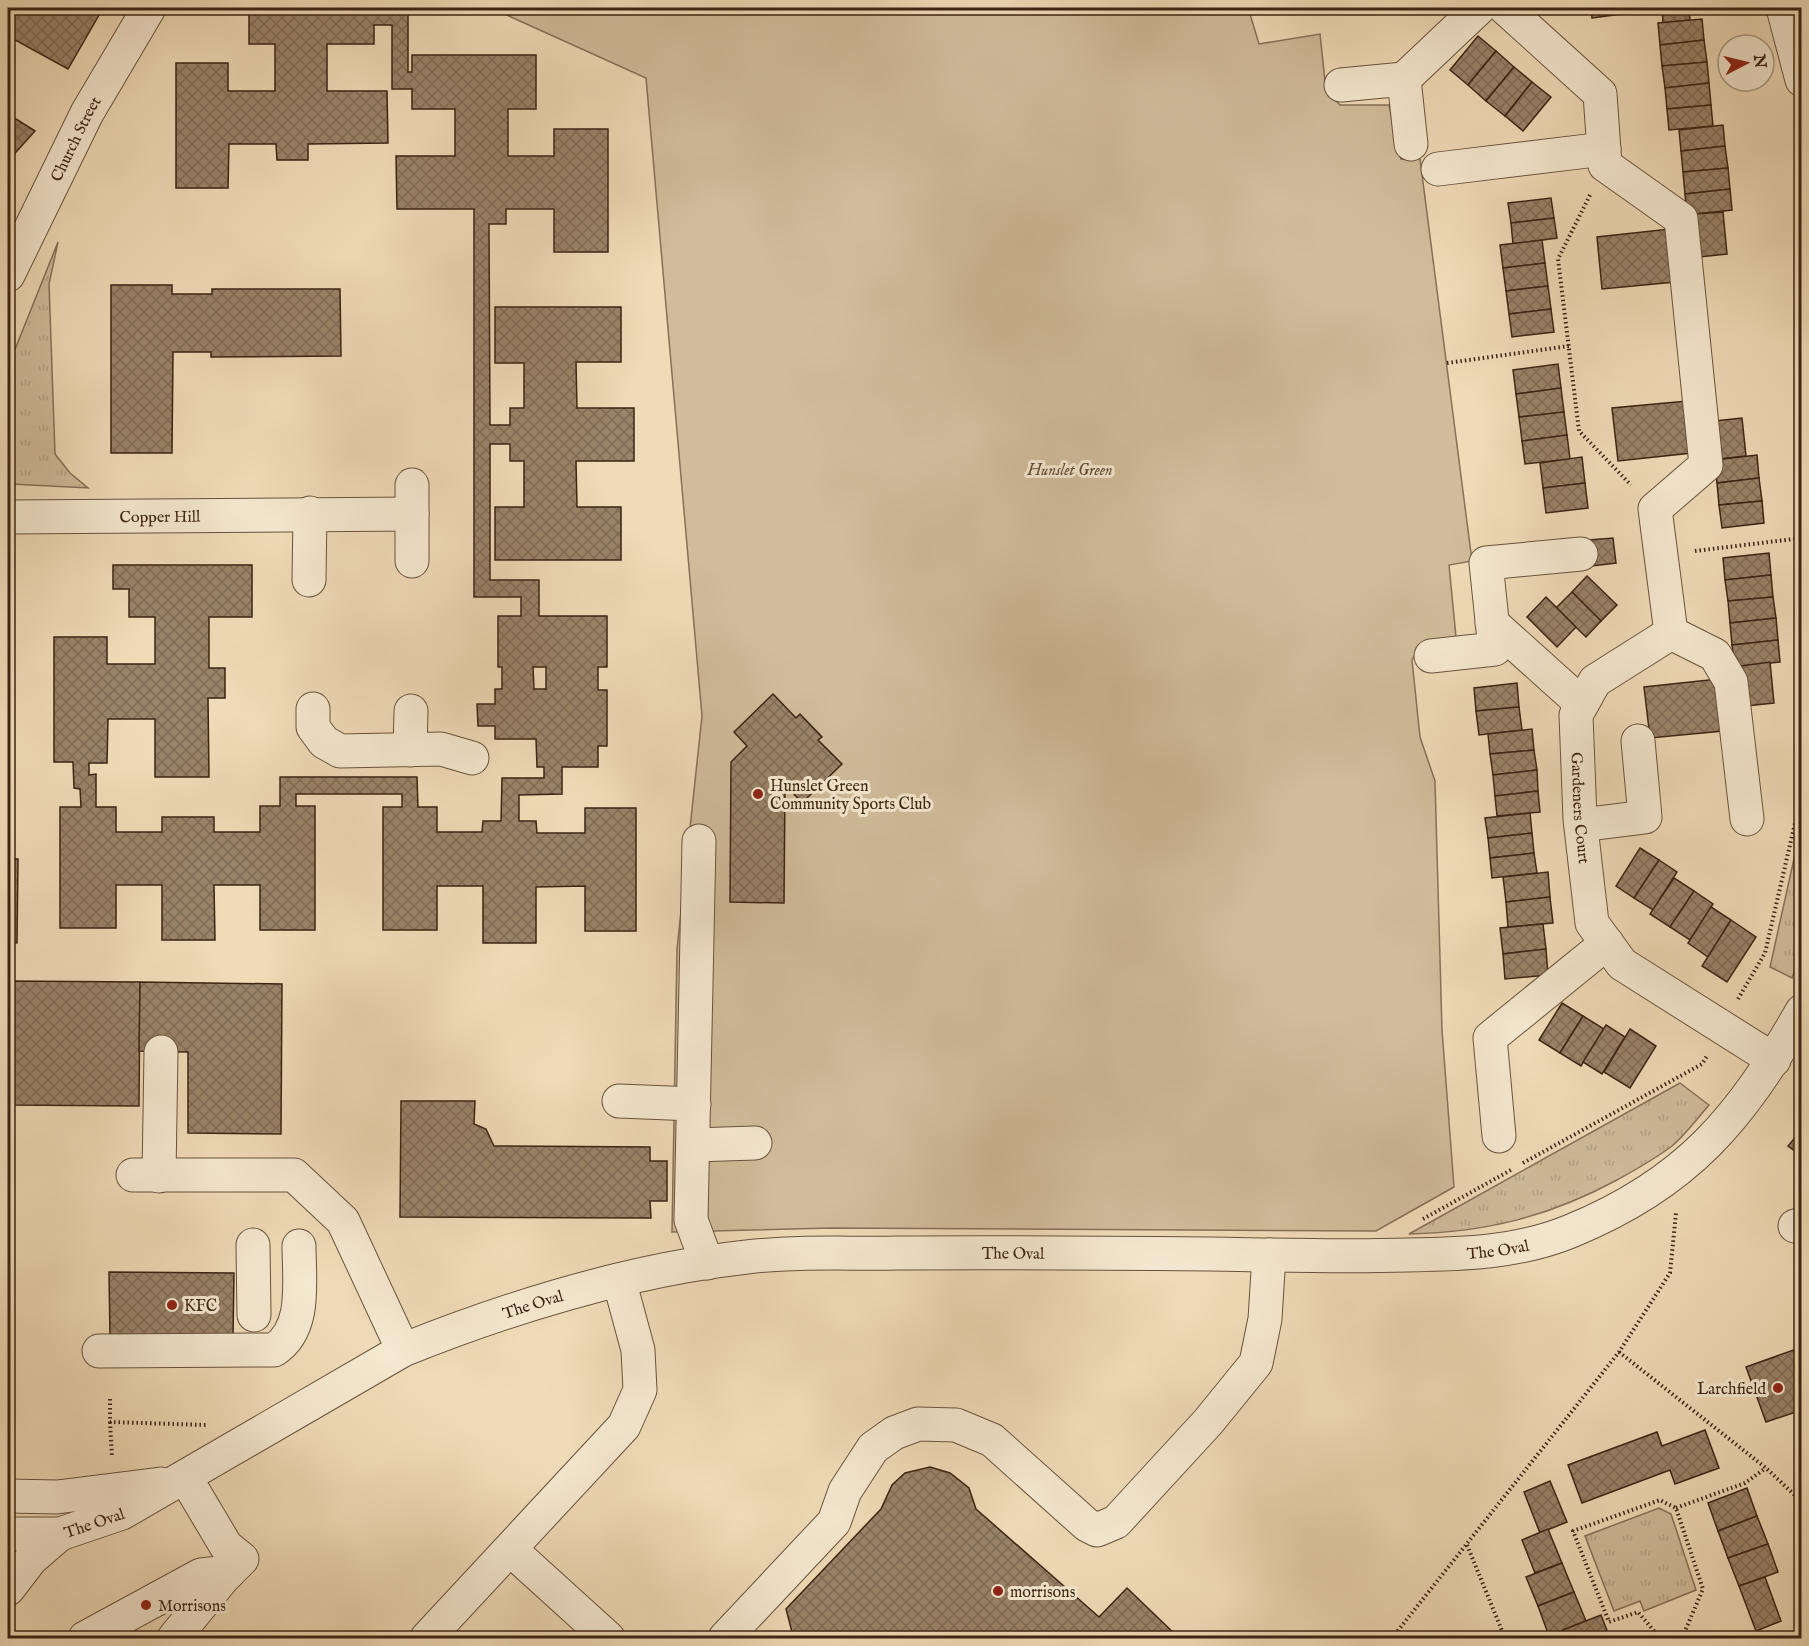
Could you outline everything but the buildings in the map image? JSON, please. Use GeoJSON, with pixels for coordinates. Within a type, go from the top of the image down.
{"type":"FeatureCollection","features":[{"type":"Feature","properties":{"kind":"street","name":"Church Street"},"geometry":{"type":"LineString","coordinates":[[8,275],[87,113],[148,8]]}},
{"type":"Feature","properties":{"kind":"street"},"geometry":{"type":"LineString","coordinates":[[1341,85],[1404,79],[1479,8]]}},
{"type":"Feature","properties":{"kind":"street"},"geometry":{"type":"LineString","coordinates":[[1783,8],[1802,80]]}},
{"type":"Feature","properties":{"kind":"street"},"geometry":{"type":"LineString","coordinates":[[1517,11],[1600,94],[1605,157]]}},
{"type":"Feature","properties":{"kind":"street"},"geometry":{"type":"LineString","coordinates":[[1404,79],[1411,144]]}},
{"type":"Feature","properties":{"kind":"street"},"geometry":{"type":"LineString","coordinates":[[1438,169],[1605,157],[1681,219],[1706,465],[1655,509],[1671,633],[1715,655],[1731,682],[1747,819]]}},
{"type":"Feature","properties":{"kind":"street","name":"Copper Hill"},"geometry":{"type":"LineString","coordinates":[[8,517],[359,513],[412,499],[412,561]]}},
{"type":"Feature","properties":{"kind":"street"},"geometry":{"type":"LineString","coordinates":[[309,580],[310,513]]}},
{"type":"Feature","properties":{"kind":"street"},"geometry":{"type":"LineString","coordinates":[[1431,656],[1495,649],[1486,563],[1581,554]]}},
{"type":"Feature","properties":{"kind":"street"},"geometry":{"type":"LineString","coordinates":[[1492,623],[1582,704]]}},
{"type":"Feature","properties":{"kind":"street","name":"Gardeners Court"},"geometry":{"type":"LineString","coordinates":[[1671,633],[1594,681],[1576,715],[1581,825],[1592,923],[1622,964],[1774,1060]]}},
{"type":"Feature","properties":{"kind":"street"},"geometry":{"type":"LineString","coordinates":[[313,709],[313,727],[324,742],[340,751],[441,749],[472,758]]}},
{"type":"Feature","properties":{"kind":"street"},"geometry":{"type":"LineString","coordinates":[[410,750],[411,711]]}},
{"type":"Feature","properties":{"kind":"street"},"geometry":{"type":"LineString","coordinates":[[1581,825],[1645,817],[1638,741]]}},
{"type":"Feature","properties":{"kind":"street"},"geometry":{"type":"LineString","coordinates":[[699,841],[691,1220],[707,1263]]}},
{"type":"Feature","properties":{"kind":"street"},"geometry":{"type":"LineString","coordinates":[[1499,1136],[1490,1038],[1607,943]]}},
{"type":"Feature","properties":{"kind":"street","name":"The Oval"},"geometry":{"type":"LineString","coordinates":[[8,1534],[60,1534],[122,1513],[404,1350],[533,1303],[619,1280],[707,1263],[788,1254],[1015,1252],[1269,1255],[1470,1254],[1526,1246],[1570,1232],[1609,1213],[1691,1161],[1734,1118],[1774,1060],[1802,1011]]}},
{"type":"Feature","properties":{"kind":"street"},"geometry":{"type":"LineString","coordinates":[[160,1052],[146,1175],[294,1175],[343,1221],[404,1350]]}},
{"type":"Feature","properties":{"kind":"street"},"geometry":{"type":"LineString","coordinates":[[619,1101],[694,1104]]}},
{"type":"Feature","properties":{"kind":"street"},"geometry":{"type":"LineString","coordinates":[[693,1145],[755,1143]]}},
{"type":"Feature","properties":{"kind":"street"},"geometry":{"type":"LineString","coordinates":[[253,1245],[254,1315]]}},
{"type":"Feature","properties":{"kind":"street"},"geometry":{"type":"LineString","coordinates":[[99,1351],[274,1350],[287,1341],[297,1318],[300,1246]]}},
{"type":"Feature","properties":{"kind":"street"},"geometry":{"type":"LineString","coordinates":[[725,1638],[834,1522],[845,1491],[873,1448],[894,1433],[918,1424],[956,1425],[992,1440],[1087,1525],[1097,1530],[1116,1522],[1208,1422],[1256,1363],[1265,1319],[1269,1255]]}},
{"type":"Feature","properties":{"kind":"street"},"geometry":{"type":"LineString","coordinates":[[427,1638],[624,1426],[640,1390],[638,1350],[619,1280]]}},
{"type":"Feature","properties":{"kind":"street"},"geometry":{"type":"LineString","coordinates":[[174,1638],[242,1559],[226,1546],[180,1480]]}},
{"type":"Feature","properties":{"kind":"street","name":"The Oval"},"geometry":{"type":"LineString","coordinates":[[8,1496],[57,1497],[180,1480]]}},
{"type":"Feature","properties":{"kind":"street"},"geometry":{"type":"LineString","coordinates":[[8,1589],[31,1559],[60,1534]]}},
{"type":"Feature","properties":{"kind":"street"},"geometry":{"type":"LineString","coordinates":[[511,1550],[608,1638]]}},
{"type":"Feature","properties":{"kind":"street"},"geometry":{"type":"LineString","coordinates":[[85,1638],[201,1575],[229,1572]]}},
{"type":"Feature","properties":{"kind":"path"},"geometry":{"type":"LineString","coordinates":[[1605,157],[1558,259],[1579,431],[1655,509]]}},
{"type":"Feature","properties":{"kind":"path"},"geometry":{"type":"LineString","coordinates":[[1447,363],[1569,346]]}},
{"type":"Feature","properties":{"kind":"path"},"geometry":{"type":"LineString","coordinates":[[1661,555],[1802,538]]}},
{"type":"Feature","properties":{"kind":"path"},"geometry":{"type":"LineString","coordinates":[[1419,1222],[1702,1064],[1765,953],[1802,794]]}},
{"type":"Feature","properties":{"kind":"path"},"geometry":{"type":"LineString","coordinates":[[1392,1638],[1619,1352],[1670,1273],[1677,1199],[1674,1173]]}},
{"type":"Feature","properties":{"kind":"path"},"geometry":{"type":"LineString","coordinates":[[1619,1352],[1766,1468],[1802,1502]]}},
{"type":"Feature","properties":{"kind":"path"},"geometry":{"type":"LineString","coordinates":[[110,1399],[110,1422],[221,1425],[251,1440]]}},
{"type":"Feature","properties":{"kind":"path"},"geometry":{"type":"LineString","coordinates":[[1676,1508],[1745,1483],[1766,1468]]}},
{"type":"Feature","properties":{"kind":"path"},"geometry":{"type":"LineString","coordinates":[[1660,1638],[1638,1612],[1609,1622],[1574,1531],[1660,1500],[1676,1508],[1703,1589],[1682,1638]]}},
{"type":"Feature","properties":{"kind":"path"},"geometry":{"type":"LineString","coordinates":[[1466,1545],[1506,1638]]}},
{"type":"Feature","properties":{"kind":"green space","name":"Hunslet Green"},"geometry":{"type":"Polygon","coordinates":[[[503,8],[1220,8],[1221,12],[1250,14],[1259,44],[1320,34],[1326,90],[1340,105],[1389,105],[1401,159],[1420,159],[1472,561],[1449,565],[1456,637],[1420,645],[1412,660],[1420,737],[1435,781],[1442,1030],[1454,1187],[1376,1231],[832,1228],[672,1232],[677,949],[702,716],[646,78],[500,12],[503,8]]]}},
{"type":"Feature","properties":{"kind":"green space"},"geometry":{"type":"Polygon","coordinates":[[[58,242],[49,284],[55,454],[70,473],[88,488],[11,484],[8,480],[8,367],[58,242]]]}},
{"type":"Feature","properties":{"kind":"green space"},"geometry":{"type":"Polygon","coordinates":[[[1801,827],[1801,953],[1792,978],[1770,967],[1801,827]]]}},
{"type":"Feature","properties":{"kind":"green space"},"geometry":{"type":"Polygon","coordinates":[[[1680,1083],[1709,1105],[1672,1146],[1624,1176],[1566,1204],[1516,1220],[1465,1230],[1409,1234],[1680,1083]]]}},
{"type":"Feature","properties":{"kind":"green space"},"geometry":{"type":"Polygon","coordinates":[[[1659,1508],[1671,1514],[1696,1590],[1644,1611],[1640,1601],[1614,1611],[1585,1536],[1659,1508]]]}},
{"type":"Feature","properties":{"kind":"place","name":"Hunslet Green Community Sports Club"},"geometry":{"type":"Point","coordinates":[758,794]}},
{"type":"Feature","properties":{"kind":"place","name":"KFC"},"geometry":{"type":"Point","coordinates":[172,1305]}},
{"type":"Feature","properties":{"kind":"place","name":"Larchfield"},"geometry":{"type":"Point","coordinates":[1778,1388]}},
{"type":"Feature","properties":{"kind":"place","name":"morrisons"},"geometry":{"type":"Point","coordinates":[998,1591]}},
{"type":"Feature","properties":{"kind":"place","name":"Morrisons"},"geometry":{"type":"Point","coordinates":[146,1605]}}]}
